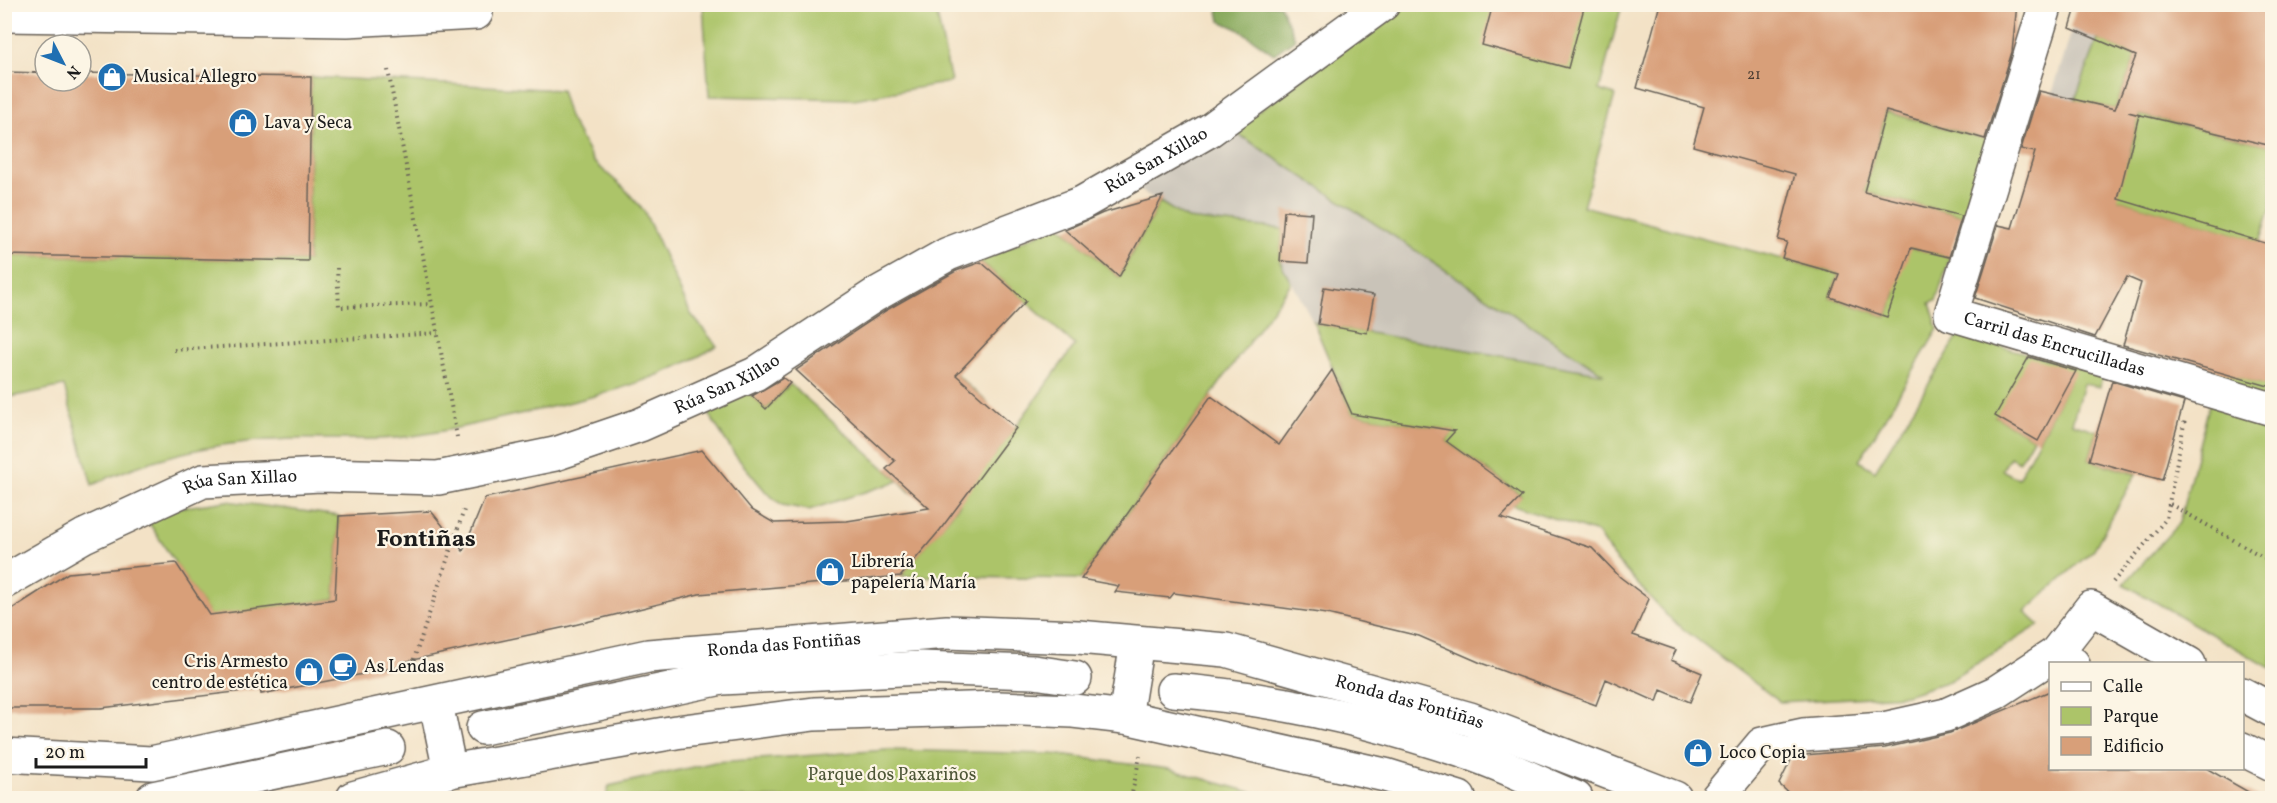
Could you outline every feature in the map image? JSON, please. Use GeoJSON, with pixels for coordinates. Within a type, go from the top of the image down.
{"type":"FeatureCollection","features":[{"type":"Feature","properties":{"kind":"street","name":"Rúa San Xillao"},"geometry":{"type":"LineString","coordinates":[[4,582],[84,536],[203,481],[321,475],[438,478],[555,454],[640,425],[755,374],[875,295],[948,254],[1082,203],[1210,130],[1383,4]]}},
{"type":"Feature","properties":{"kind":"street","name":"Carril das Encrucilladas"},"geometry":{"type":"LineString","coordinates":[[2046,4],[1951,314],[2191,386]]}},
{"type":"Feature","properties":{"kind":"street"},"geometry":{"type":"LineString","coordinates":[[4,15],[476,13]]}},
{"type":"Feature","properties":{"kind":"street"},"geometry":{"type":"LineString","coordinates":[[2191,386],[2272,409]]}},
{"type":"Feature","properties":{"kind":"street"},"geometry":{"type":"LineString","coordinates":[[2064,659],[2091,608],[2187,662]]}},
{"type":"Feature","properties":{"kind":"street","name":"Ronda das Fontiñas"},"geometry":{"type":"LineString","coordinates":[[4,755],[151,763],[436,704],[648,656],[947,632],[1078,637],[1226,650],[1470,719],[1675,798]]}},
{"type":"Feature","properties":{"kind":"street"},"geometry":{"type":"LineString","coordinates":[[1125,717],[1137,643]]}},
{"type":"Feature","properties":{"kind":"street"},"geometry":{"type":"LineString","coordinates":[[1718,798],[1762,744],[1803,735],[1883,729],[1946,715],[2049,666]]}},
{"type":"Feature","properties":{"kind":"street"},"geometry":{"type":"LineString","coordinates":[[483,728],[722,678],[921,668],[1034,672],[1075,678]]}},
{"type":"Feature","properties":{"kind":"street"},"geometry":{"type":"LineString","coordinates":[[1173,690],[1237,695],[1345,716],[1464,751],[1576,798]]}},
{"type":"Feature","properties":{"kind":"street"},"geometry":{"type":"LineString","coordinates":[[2244,695],[2272,710]]}},
{"type":"Feature","properties":{"kind":"street"},"geometry":{"type":"LineString","coordinates":[[436,704],[450,771]]}},
{"type":"Feature","properties":{"kind":"street"},"geometry":{"type":"LineString","coordinates":[[353,798],[450,771],[676,732],[814,714],[999,708],[1073,711],[1125,717],[1385,775],[1459,798]]}},
{"type":"Feature","properties":{"kind":"street"},"geometry":{"type":"LineString","coordinates":[[153,798],[388,748]]}},
{"type":"Feature","properties":{"kind":"street"},"geometry":{"type":"LineString","coordinates":[[2244,750],[2272,764]]}},
{"type":"Feature","properties":{"kind":"path"},"geometry":{"type":"LineString","coordinates":[[388,70],[457,437]]}},
{"type":"Feature","properties":{"kind":"path"},"geometry":{"type":"LineString","coordinates":[[337,268],[339,307],[432,304]]}},
{"type":"Feature","properties":{"kind":"path"},"geometry":{"type":"LineString","coordinates":[[174,350],[438,333]]}},
{"type":"Feature","properties":{"kind":"path"},"geometry":{"type":"LineString","coordinates":[[2091,608],[2166,519],[2191,386]]}},
{"type":"Feature","properties":{"kind":"path"},"geometry":{"type":"LineString","coordinates":[[409,671],[467,501]]}},
{"type":"Feature","properties":{"kind":"path"},"geometry":{"type":"LineString","coordinates":[[2170,504],[2272,562]]}},
{"type":"Feature","properties":{"kind":"path"},"geometry":{"type":"LineString","coordinates":[[1131,798],[1141,752]]}},
{"type":"Feature","properties":{"kind":"shaded area"},"geometry":{"type":"Polygon","coordinates":[[[2080,5],[2112,5],[2075,100],[2052,94],[2080,5]]]}},
{"type":"Feature","properties":{"kind":"shaded area"},"geometry":{"type":"Polygon","coordinates":[[[1232,130],[1605,375],[1318,324],[1313,321],[1280,261],[1283,229],[1187,219],[1128,183],[1232,130]]]}},
{"type":"Feature","properties":{"kind":"green space"},"geometry":{"type":"Polygon","coordinates":[[[703,5],[935,5],[951,82],[854,99],[709,96],[703,5]]]}},
{"type":"Feature","properties":{"kind":"green space"},"geometry":{"type":"Polygon","coordinates":[[[1217,5],[1280,5],[1295,39],[1274,54],[1240,30],[1220,21],[1217,5]]]}},
{"type":"Feature","properties":{"kind":"green space"},"geometry":{"type":"Polygon","coordinates":[[[1403,5],[1622,5],[1599,90],[1615,95],[1583,206],[1839,274],[1830,297],[1887,317],[1896,292],[1853,234],[1950,257],[1936,301],[1930,303],[1938,329],[1859,461],[1875,471],[1959,335],[2102,374],[2100,387],[2083,384],[2072,423],[2097,431],[2089,460],[2136,474],[2094,549],[2025,612],[2039,625],[1949,681],[1906,695],[1780,702],[1670,619],[1613,557],[1597,533],[1513,505],[1521,495],[1446,441],[1454,431],[1352,414],[1313,321],[1318,324],[1604,374],[1232,130],[1403,5]],[[2070,381],[1995,416],[2033,438],[2019,462],[2010,457],[2002,470],[2018,479],[2070,381]]]}},
{"type":"Feature","properties":{"kind":"green space"},"geometry":{"type":"Polygon","coordinates":[[[2098,39],[2136,56],[2115,109],[2075,100],[2098,39]]]}},
{"type":"Feature","properties":{"kind":"green space"},"geometry":{"type":"Polygon","coordinates":[[[311,77],[561,90],[569,117],[594,162],[624,188],[644,211],[691,314],[717,346],[669,370],[619,389],[470,425],[395,438],[290,439],[239,443],[164,458],[92,485],[64,386],[5,398],[5,255],[308,261],[311,77]]]}},
{"type":"Feature","properties":{"kind":"green space"},"geometry":{"type":"Polygon","coordinates":[[[1886,112],[1986,139],[1987,136],[1991,137],[1967,217],[1864,192],[1886,112]]]}},
{"type":"Feature","properties":{"kind":"green space"},"geometry":{"type":"Polygon","coordinates":[[[2139,115],[2272,146],[2272,204],[2260,242],[2101,194],[2129,157],[2139,115]]]}},
{"type":"Feature","properties":{"kind":"green space"},"geometry":{"type":"Polygon","coordinates":[[[1160,202],[1187,219],[1283,229],[1280,261],[1291,283],[1081,579],[901,576],[960,504],[910,492],[901,483],[922,461],[950,369],[988,403],[964,432],[993,458],[1075,345],[979,260],[1059,225],[1119,277],[1160,202]]]}},
{"type":"Feature","properties":{"kind":"green space"},"geometry":{"type":"Polygon","coordinates":[[[2218,371],[2272,387],[2272,669],[2124,584],[2179,523],[2218,371]]]}},
{"type":"Feature","properties":{"kind":"green space"},"geometry":{"type":"Polygon","coordinates":[[[790,384],[899,481],[809,510],[782,505],[766,492],[735,455],[706,410],[746,390],[766,409],[790,384]]]}},
{"type":"Feature","properties":{"kind":"green space"},"geometry":{"type":"Polygon","coordinates":[[[227,501],[339,516],[335,599],[210,616],[145,517],[170,509],[227,501]]]}},
{"type":"Feature","properties":{"kind":"green space","name":"Parque dos Paxariños"},"geometry":{"type":"Polygon","coordinates":[[[887,750],[1052,754],[1169,769],[1272,798],[606,798],[609,786],[715,762],[887,750]]]}},
{"type":"Feature","properties":{"kind":"building"},"geometry":{"type":"Polygon","coordinates":[[[1493,4],[1585,4],[1568,68],[1482,45],[1493,4]]]}},
{"type":"Feature","properties":{"kind":"building"},"geometry":{"type":"Polygon","coordinates":[[[1660,4],[2017,4],[2012,52],[1985,139],[1886,111],[1864,192],[1962,216],[1949,257],[1911,248],[1887,317],[1830,297],[1839,274],[1782,258],[1787,242],[1778,240],[1795,174],[1693,146],[1704,107],[1637,88],[1660,4]]]}},
{"type":"Feature","properties":{"kind":"building"},"geometry":{"type":"Polygon","coordinates":[[[2077,4],[2272,4],[2272,146],[2128,112],[2139,115],[2118,199],[2272,245],[2272,387],[2123,345],[2141,283],[2127,277],[2095,337],[1975,298],[1998,225],[2012,228],[2035,152],[2021,149],[2039,91],[2115,109],[2136,56],[2070,28],[2077,4]]]}},
{"type":"Feature","properties":{"kind":"building"},"geometry":{"type":"Polygon","coordinates":[[[4,72],[33,73],[33,93],[93,93],[93,73],[311,77],[308,261],[4,255],[4,72]]]}},
{"type":"Feature","properties":{"kind":"building"},"geometry":{"type":"Polygon","coordinates":[[[1163,196],[1119,277],[1065,230],[1103,213],[1163,196]]]}},
{"type":"Feature","properties":{"kind":"building"},"geometry":{"type":"Polygon","coordinates":[[[1284,211],[1312,213],[1308,263],[1280,261],[1284,211]]]}},
{"type":"Feature","properties":{"kind":"building"},"geometry":{"type":"Polygon","coordinates":[[[981,262],[1026,301],[956,375],[1016,428],[940,530],[901,576],[699,594],[566,627],[403,662],[404,666],[261,694],[260,689],[101,708],[4,708],[4,614],[68,573],[176,563],[210,615],[335,599],[339,516],[431,511],[463,551],[485,498],[702,450],[752,510],[774,523],[847,521],[929,508],[886,469],[895,461],[796,370],[885,311],[956,271],[981,262]]]}},
{"type":"Feature","properties":{"kind":"building"},"geometry":{"type":"Polygon","coordinates":[[[1324,287],[1374,295],[1367,333],[1318,324],[1324,287]]]}},
{"type":"Feature","properties":{"kind":"building"},"geometry":{"type":"Polygon","coordinates":[[[2029,357],[2076,371],[2038,441],[1995,416],[2029,357]]]}},
{"type":"Feature","properties":{"kind":"building"},"geometry":{"type":"Polygon","coordinates":[[[1332,370],[1352,414],[1455,431],[1446,441],[1522,496],[1501,518],[1592,548],[1620,577],[1649,599],[1633,635],[1676,650],[1671,660],[1702,673],[1690,702],[1661,690],[1657,702],[1606,679],[1596,705],[1481,663],[1419,636],[1327,614],[1174,593],[1170,598],[1115,592],[1119,586],[1081,579],[1211,396],[1279,445],[1332,370]]]}},
{"type":"Feature","properties":{"kind":"building"},"geometry":{"type":"Polygon","coordinates":[[[783,378],[790,383],[766,409],[752,396],[783,378]]]}},
{"type":"Feature","properties":{"kind":"building"},"geometry":{"type":"Polygon","coordinates":[[[2112,381],[2184,402],[2162,480],[2089,460],[2112,381]]]}},
{"type":"Feature","properties":{"kind":"building"},"geometry":{"type":"Polygon","coordinates":[[[2049,691],[2049,770],[2210,770],[2259,798],[1794,798],[1779,784],[1793,756],[1885,748],[1950,733],[2049,691]]]}},
{"type":"Feature","properties":{"kind":"place","name":"Musical Allegro"},"geometry":{"type":"Point","coordinates":[112,77]}},
{"type":"Feature","properties":{"kind":"place","name":"Lava y Seca"},"geometry":{"type":"Point","coordinates":[243,123]}},
{"type":"Feature","properties":{"kind":"place","name":"Librería papelería María"},"geometry":{"type":"Point","coordinates":[830,572]}},
{"type":"Feature","properties":{"kind":"place","name":"As Lendas"},"geometry":{"type":"Point","coordinates":[343,667]}},
{"type":"Feature","properties":{"kind":"place","name":"Cris Armesto centro de estética"},"geometry":{"type":"Point","coordinates":[309,672]}},
{"type":"Feature","properties":{"kind":"place","name":"Loco Copia"},"geometry":{"type":"Point","coordinates":[1698,753]}},
{"type":"Feature","properties":{"kind":"district","name":"Fontiñas"},"geometry":{"type":"Point","coordinates":[426,540]}}]}
